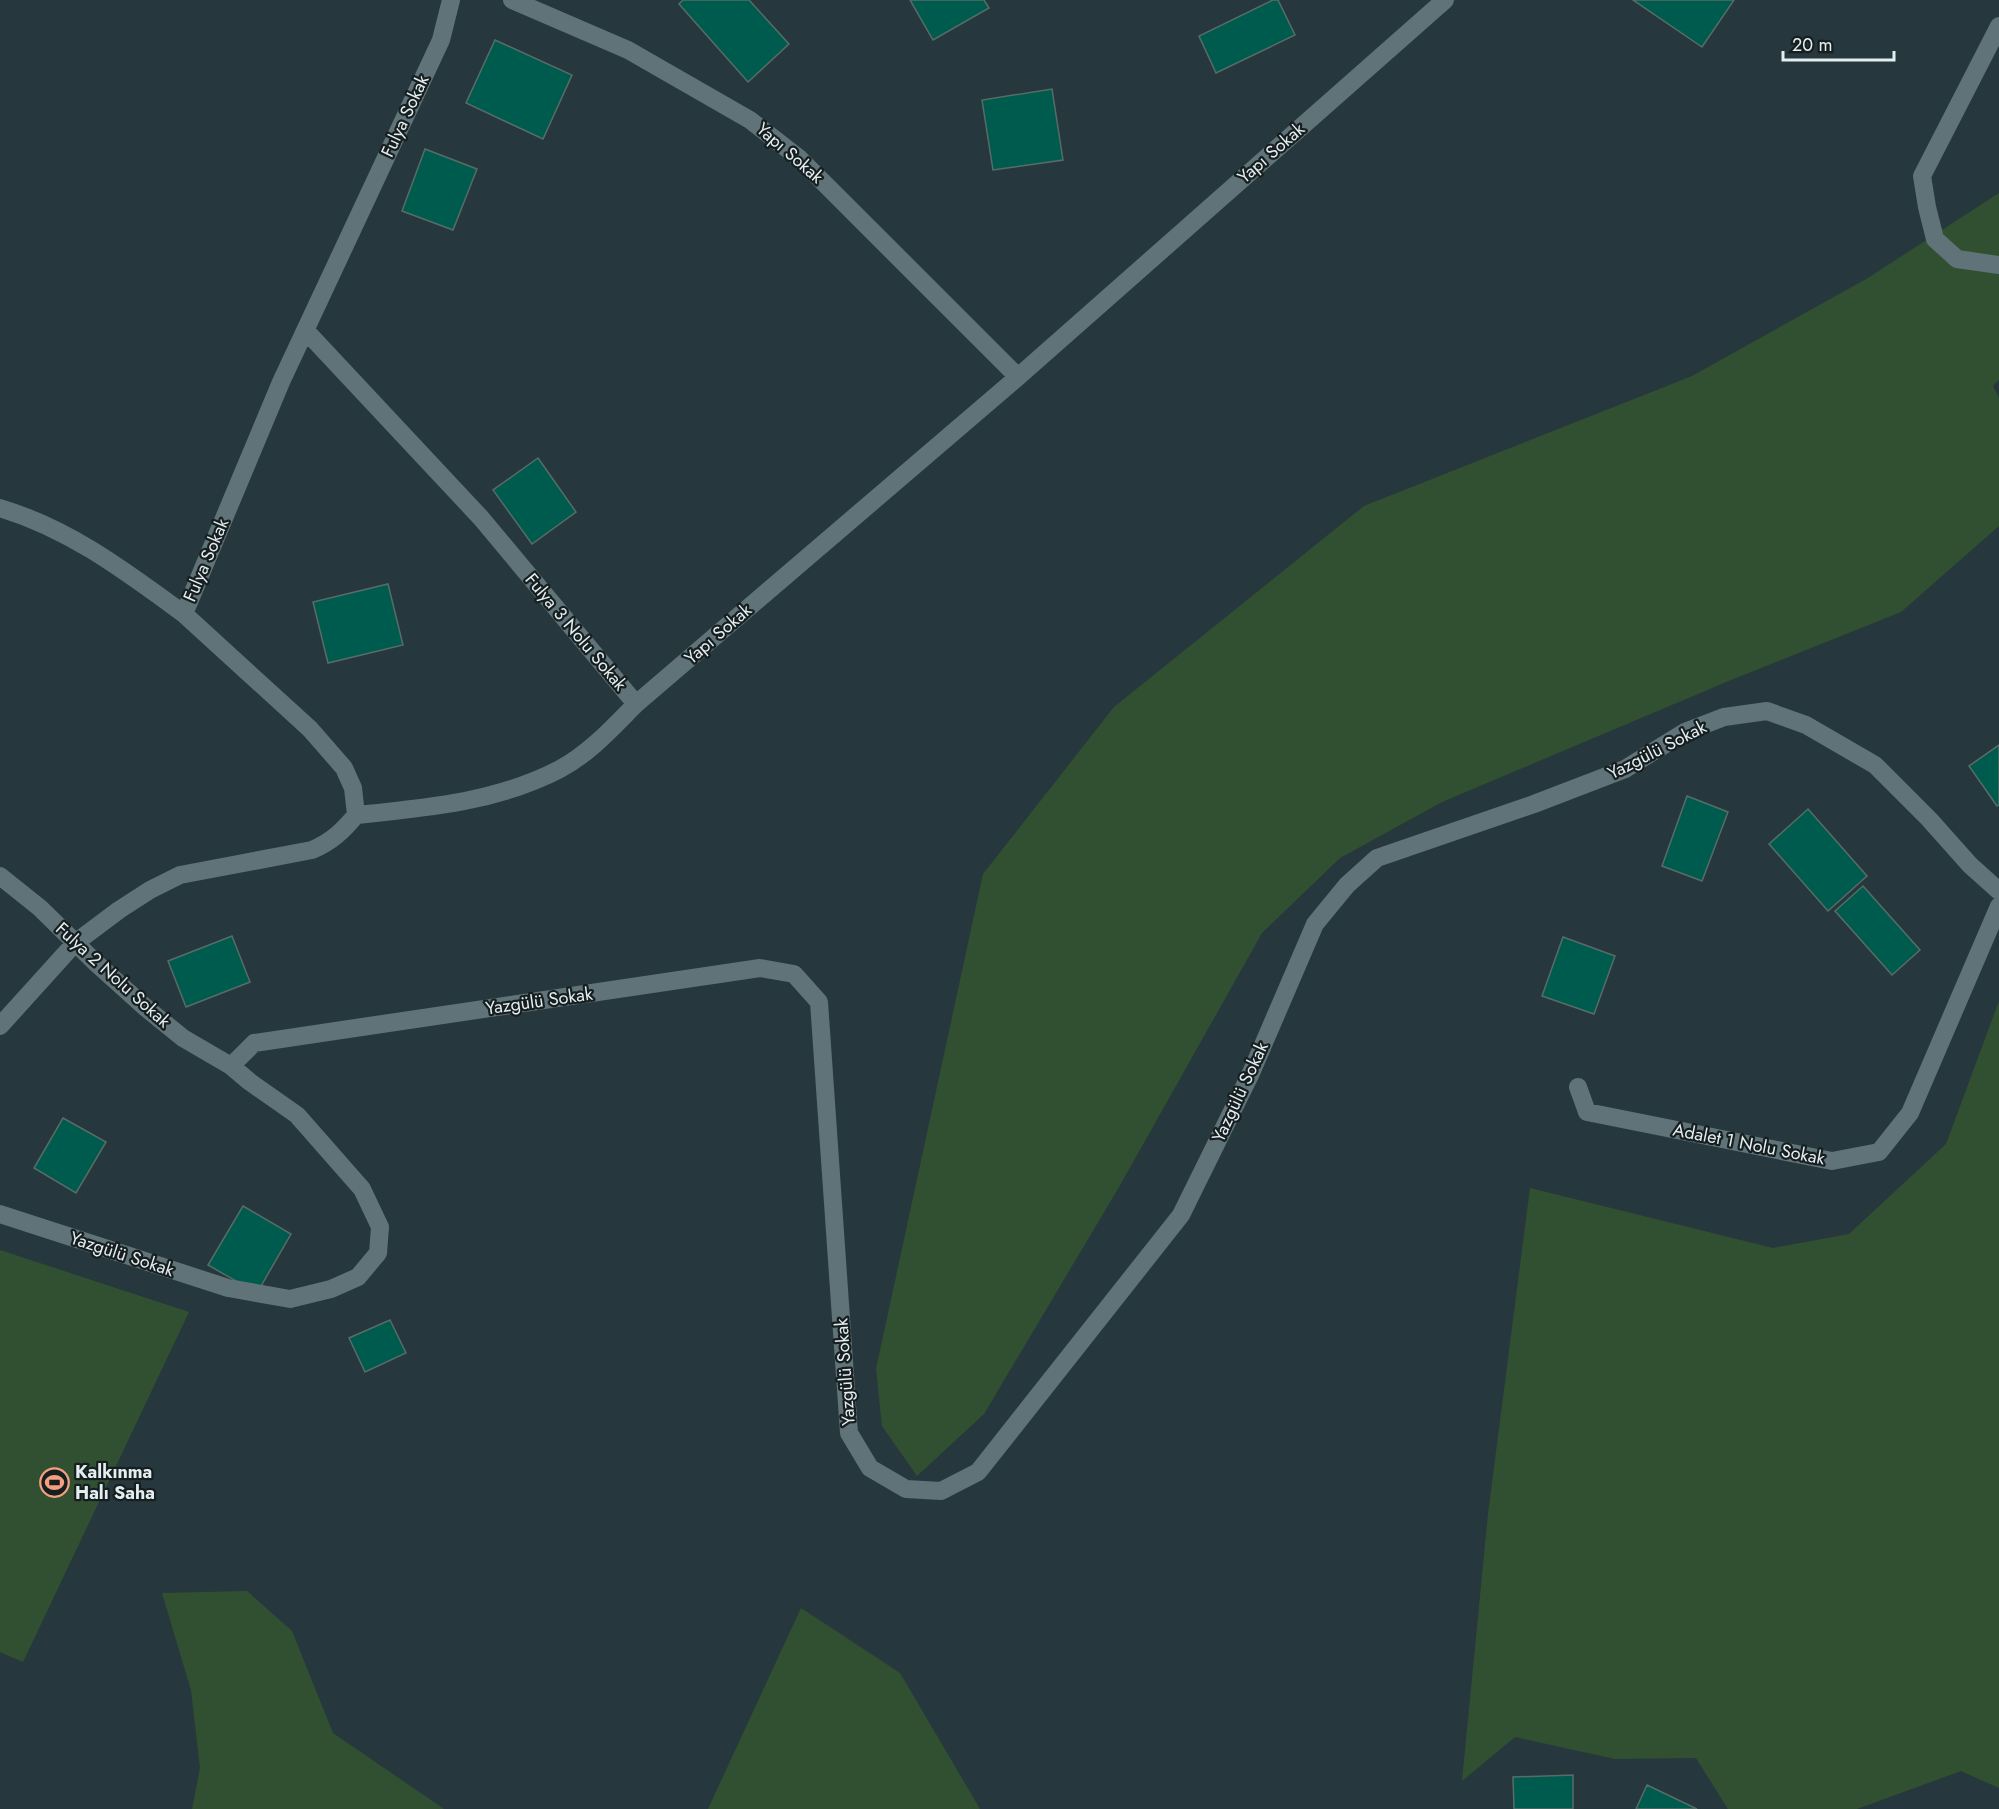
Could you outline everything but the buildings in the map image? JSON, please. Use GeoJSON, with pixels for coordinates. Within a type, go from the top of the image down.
{"type":"FeatureCollection","features":[{"type":"Feature","properties":{"kind":"street","name":"Fulya Sokak"},"geometry":{"type":"LineString","coordinates":[[356,815],[353,788],[344,768],[310,729],[184,614],[281,382],[441,40],[451,0]]}},
{"type":"Feature","properties":{"kind":"street","name":"Yapı Sokak"},"geometry":{"type":"LineString","coordinates":[[512,0],[628,50],[750,120],[799,158],[1018,377]]}},
{"type":"Feature","properties":{"kind":"street","name":"Yapı Sokak"},"geometry":{"type":"LineString","coordinates":[[636,704],[1018,377],[1444,0]]}},
{"type":"Feature","properties":{"kind":"street"},"geometry":{"type":"LineString","coordinates":[[1999,26],[1922,176],[1935,239],[1957,259],[1999,265]]}},
{"type":"Feature","properties":{"kind":"street","name":"Fulya 3 Nolu Sokak"},"geometry":{"type":"LineString","coordinates":[[306,331],[481,519],[636,704],[589,748],[561,768],[523,785],[478,800],[356,815]]}},
{"type":"Feature","properties":{"kind":"street"},"geometry":{"type":"LineString","coordinates":[[0,508],[28,516],[57,529],[118,566],[184,614]]}},
{"type":"Feature","properties":{"kind":"street","name":"Yazgülü Sokak"},"geometry":{"type":"LineString","coordinates":[[0,1214],[228,1288],[290,1299],[331,1289],[358,1277],[378,1253],[380,1227],[362,1189],[297,1115],[231,1066],[254,1043],[759,968],[794,974],[819,1002],[849,1433],[870,1468],[906,1490],[941,1491],[978,1472],[1181,1215],[1251,1072],[1315,924],[1347,885],[1377,858],[1534,804],[1625,769],[1684,732],[1724,717],[1767,711],[1806,725],[1875,765],[1929,819],[1970,865],[1999,891]]}},
{"type":"Feature","properties":{"kind":"street"},"geometry":{"type":"LineString","coordinates":[[0,1026],[75,943],[150,890],[180,875],[312,850],[328,843],[343,831],[356,815]]}},
{"type":"Feature","properties":{"kind":"street","name":"Fulya 2 Nolu Sokak"},"geometry":{"type":"LineString","coordinates":[[0,876],[40,908],[146,1008],[183,1038],[231,1066]]}},
{"type":"Feature","properties":{"kind":"street","name":"Adalet 1 Nolu Sokak"},"geometry":{"type":"LineString","coordinates":[[1578,1086],[1587,1112],[1832,1161],[1879,1152],[1910,1113],[1999,906]]}},
{"type":"Feature","properties":{"kind":"green space"},"geometry":{"type":"Polygon","coordinates":[[[1999,193],[1999,380],[1993,386],[1999,398],[1999,526],[1901,612],[1731,680],[1442,802],[1340,858],[1262,933],[1119,1187],[984,1414],[917,1476],[882,1426],[876,1369],[983,874],[1114,707],[1364,506],[1692,376],[1868,278],[1999,193]]]}},
{"type":"Feature","properties":{"kind":"green space"},"geometry":{"type":"Polygon","coordinates":[[[1999,1001],[1999,1788],[1961,1771],[1857,1809],[1728,1809],[1696,1758],[1615,1759],[1515,1737],[1462,1781],[1488,1514],[1530,1188],[1773,1248],[1849,1234],[1946,1144],[1999,1001]]]}},
{"type":"Feature","properties":{"kind":"green space","name":"Kalkınma Halı Saha"},"geometry":{"type":"Polygon","coordinates":[[[0,1250],[189,1312],[23,1662],[0,1652],[0,1250]]]}},
{"type":"Feature","properties":{"kind":"green space"},"geometry":{"type":"Polygon","coordinates":[[[247,1591],[292,1631],[333,1733],[444,1809],[192,1809],[200,1768],[191,1690],[162,1593],[247,1591]]]}},
{"type":"Feature","properties":{"kind":"green space"},"geometry":{"type":"Polygon","coordinates":[[[801,1608],[900,1673],[980,1809],[708,1809],[801,1608]]]}},
{"type":"Feature","properties":{"kind":"place","name":"Kalkınma Halı Saha"},"geometry":{"type":"Point","coordinates":[54,1482]}}]}
